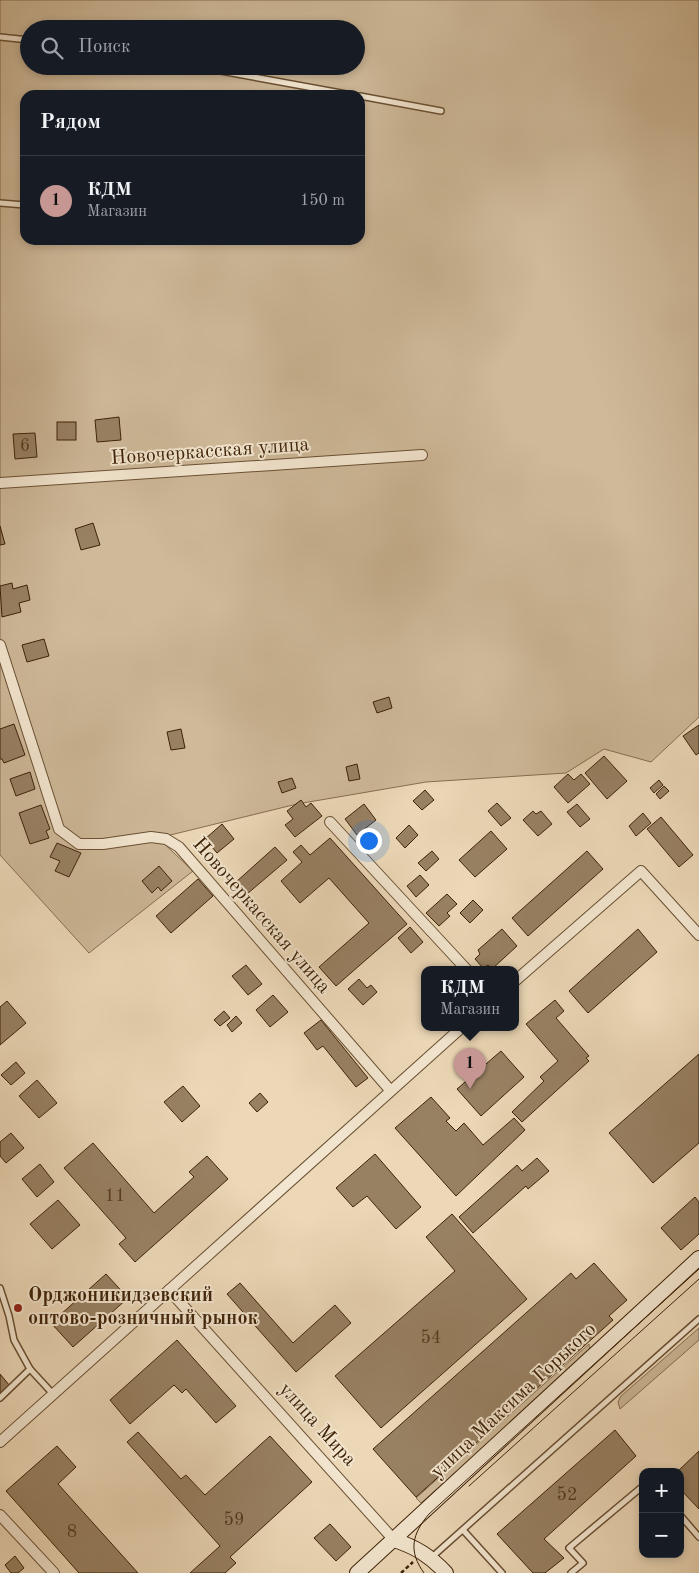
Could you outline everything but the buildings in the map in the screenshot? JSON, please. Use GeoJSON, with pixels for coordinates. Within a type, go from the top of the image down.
{"type":"FeatureCollection","features":[{"type":"Feature","properties":{"kind":"street","name":"Новочеркасская улица"},"geometry":{"type":"LineString","coordinates":[[0,484],[422,455]]}},
{"type":"Feature","properties":{"kind":"street","name":"Новочеркасская улица"},"geometry":{"type":"LineString","coordinates":[[0,645],[59,829],[79,844],[103,844],[151,837],[166,839],[179,847],[390,1090]]}},
{"type":"Feature","properties":{"kind":"street"},"geometry":{"type":"LineString","coordinates":[[330,822],[463,966]]}},
{"type":"Feature","properties":{"kind":"street"},"geometry":{"type":"LineString","coordinates":[[519,977],[640,871],[699,935]]}},
{"type":"Feature","properties":{"kind":"street"},"geometry":{"type":"LineString","coordinates":[[0,1442],[458,1031]]}},
{"type":"Feature","properties":{"kind":"street","name":"улица Максима Горького"},"geometry":{"type":"LineString","coordinates":[[357,1573],[699,1258]]}},
{"type":"Feature","properties":{"kind":"street","name":"улица Мира"},"geometry":{"type":"LineString","coordinates":[[169,1290],[394,1540],[412,1546],[432,1558],[446,1573]]}},
{"type":"Feature","properties":{"kind":"street"},"geometry":{"type":"LineString","coordinates":[[0,1515],[54,1573]]}},
{"type":"Feature","properties":{"kind":"lane"},"geometry":{"type":"LineString","coordinates":[[0,37],[20,39]]}},
{"type":"Feature","properties":{"kind":"lane"},"geometry":{"type":"LineString","coordinates":[[242,75],[325,90]]}},
{"type":"Feature","properties":{"kind":"lane"},"geometry":{"type":"LineString","coordinates":[[365,97],[441,111]]}},
{"type":"Feature","properties":{"kind":"lane"},"geometry":{"type":"LineString","coordinates":[[0,203],[20,205]]}},
{"type":"Feature","properties":{"kind":"lane"},"geometry":{"type":"LineString","coordinates":[[0,1288],[14,1340],[30,1369],[53,1394]]}},
{"type":"Feature","properties":{"kind":"lane"},"geometry":{"type":"LineString","coordinates":[[432,1558],[699,1319]]}},
{"type":"Feature","properties":{"kind":"lane"},"geometry":{"type":"LineString","coordinates":[[0,1398],[30,1369]]}},
{"type":"Feature","properties":{"kind":"lane"},"geometry":{"type":"LineString","coordinates":[[571,1573],[583,1563],[568,1548],[639,1489]]}},
{"type":"Feature","properties":{"kind":"lane"},"geometry":{"type":"LineString","coordinates":[[684,1520],[699,1537]]}},
{"type":"Feature","properties":{"kind":"lane"},"geometry":{"type":"LineString","coordinates":[[463,1530],[502,1573]]}},
{"type":"Feature","properties":{"kind":"shaded area"},"geometry":{"type":"Polygon","coordinates":[[[0,0],[699,0],[699,717],[651,762],[604,749],[566,773],[426,782],[297,804],[158,838],[193,871],[89,953],[0,855],[0,0]]]}},
{"type":"Feature","properties":{"kind":"shaded area"},"geometry":{"type":"Polygon","coordinates":[[[699,1328],[699,1340],[620,1409],[618,1402],[621,1396],[699,1328]]]}},
{"type":"Feature","properties":{"kind":"shaded area"},"geometry":{"type":"Polygon","coordinates":[[[589,1344],[590,1353],[421,1503],[416,1498],[589,1344]]]}},
{"type":"Feature","properties":{"kind":"tram line"},"geometry":{"type":"LineString","coordinates":[[424,1573],[416,1557],[414,1543],[423,1521],[429,1514],[699,1269]]}},
{"type":"Feature","properties":{"kind":"tram line"},"geometry":{"type":"LineString","coordinates":[[469,1486],[699,1279]]}},
{"type":"Feature","properties":{"kind":"place","name":"КДМ"},"geometry":{"type":"Point","coordinates":[470,1089]}},
{"type":"Feature","properties":{"kind":"place","name":"Орджоникидзевский оптово-розничный рынок"},"geometry":{"type":"Point","coordinates":[18,1308]}}]}
